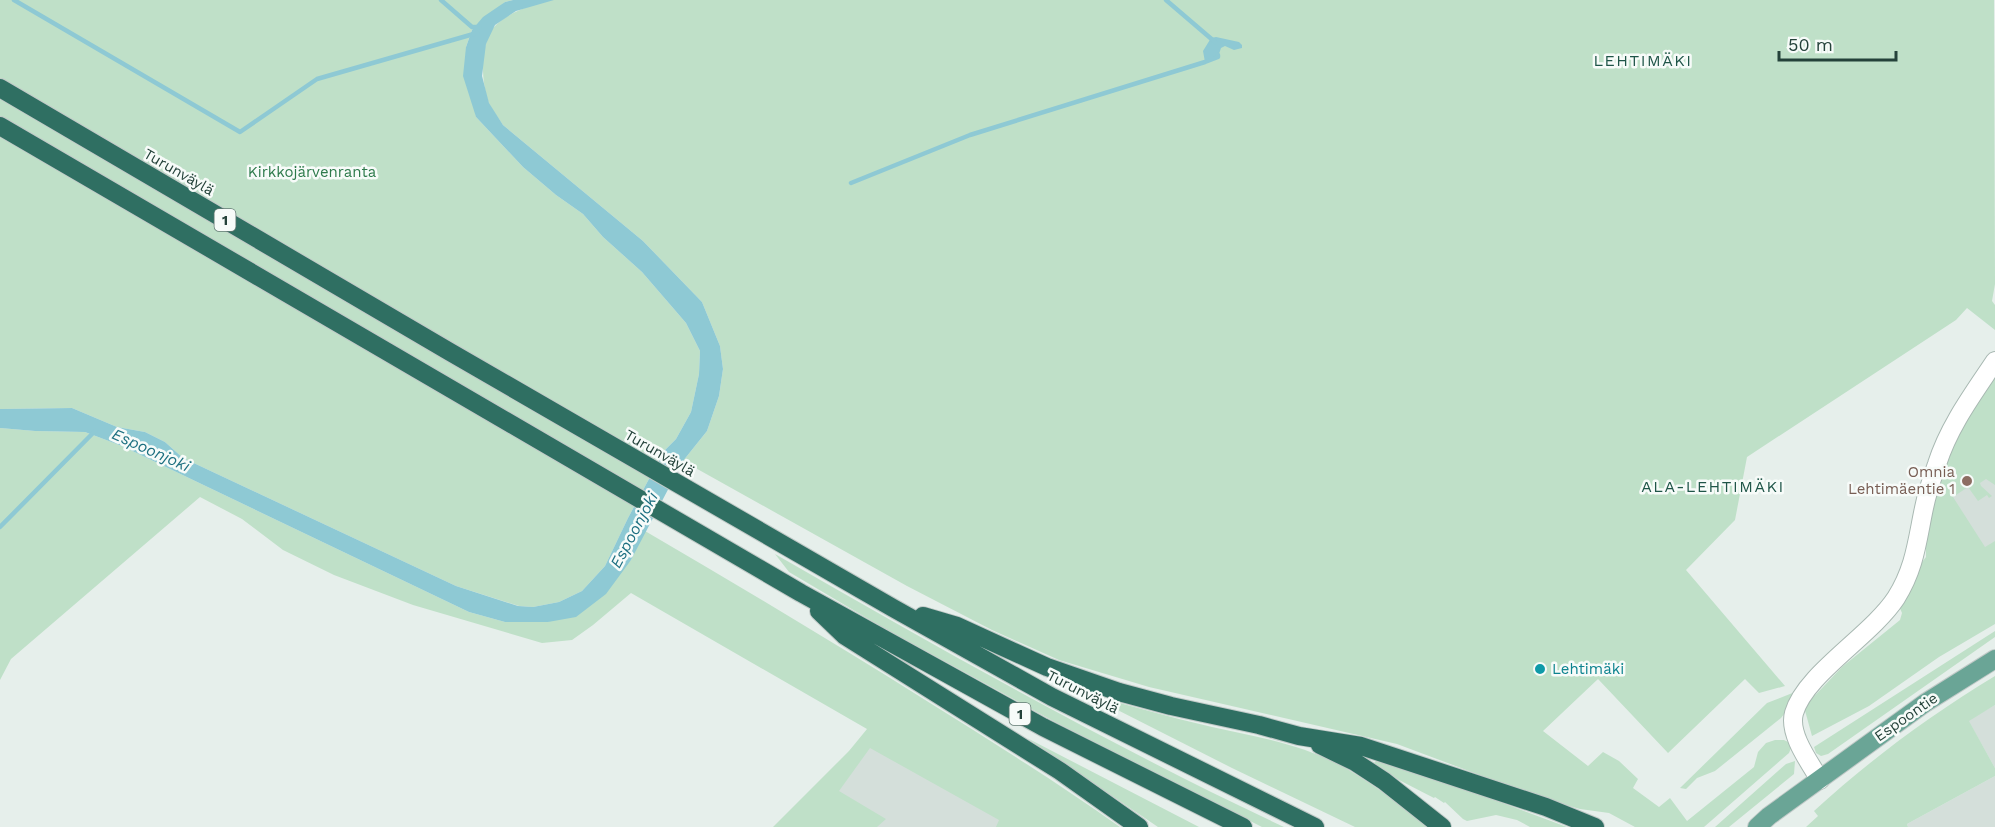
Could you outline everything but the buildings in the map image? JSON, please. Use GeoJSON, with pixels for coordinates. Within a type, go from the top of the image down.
{"type":"FeatureCollection","features":[{"type":"Feature","properties":{"kind":"highway","name":"Turunväylä"},"geometry":{"type":"LineString","coordinates":[[0,88],[893,608],[1052,697],[1315,827]]}},
{"type":"Feature","properties":{"kind":"highway","name":"1"},"geometry":{"type":"LineString","coordinates":[[0,126],[801,593],[1043,727],[1243,827]]}},
{"type":"Feature","properties":{"kind":"highway"},"geometry":{"type":"LineString","coordinates":[[801,593],[845,636],[1060,771],[1139,827]]}},
{"type":"Feature","properties":{"kind":"highway"},"geometry":{"type":"LineString","coordinates":[[893,608],[957,626],[1047,667],[1119,692],[1171,706],[1259,724],[1299,736],[1361,746],[1410,760],[1546,807],[1595,827]]}},
{"type":"Feature","properties":{"kind":"highway"},"geometry":{"type":"LineString","coordinates":[[1299,736],[1355,762],[1442,827]]}},
{"type":"Feature","properties":{"kind":"main road","name":"Espoontie"},"geometry":{"type":"LineString","coordinates":[[1757,827],[1925,703],[1995,659]]}},
{"type":"Feature","properties":{"kind":"main road","name":"Espoontie"},"geometry":{"type":"LineString","coordinates":[[1776,827],[1820,780]]}},
{"type":"Feature","properties":{"kind":"street"},"geometry":{"type":"LineString","coordinates":[[1820,780],[1801,748],[1794,726],[1794,714],[1814,681],[1874,626],[1895,598],[1912,566],[1925,505],[1938,461],[1957,418],[1995,361]]}},
{"type":"Feature","properties":{"kind":"shaded area","name":"Omnia Lehtimäentie 1"},"geometry":{"type":"Polygon","coordinates":[[[1995,370],[1995,587],[1928,507],[1995,370]]]}},
{"type":"Feature","properties":{"kind":"shaded area"},"geometry":{"type":"Polygon","coordinates":[[[1995,705],[1995,768],[1968,720],[1995,705]]]}},
{"type":"Feature","properties":{"kind":"shaded area"},"geometry":{"type":"Polygon","coordinates":[[[880,720],[1052,827],[774,827],[880,720]]]}},
{"type":"Feature","properties":{"kind":"shaded area"},"geometry":{"type":"Polygon","coordinates":[[[1995,776],[1995,827],[1908,827],[1907,824],[1995,776]]]}},
{"type":"Feature","properties":{"kind":"green space","name":"Kirkkojärvenranta"},"geometry":{"type":"Polygon","coordinates":[[[0,0],[513,0],[505,2],[472,30],[466,47],[476,117],[523,167],[583,214],[603,237],[642,272],[686,323],[700,351],[699,374],[691,412],[676,439],[664,451],[605,566],[582,591],[559,602],[533,607],[519,606],[456,586],[183,458],[165,442],[145,432],[117,427],[72,408],[0,409],[0,0]]]}},
{"type":"Feature","properties":{"kind":"green space"},"geometry":{"type":"Polygon","coordinates":[[[548,0],[1994,0],[1995,284],[1992,301],[1995,305],[1995,330],[1967,308],[1956,320],[1747,457],[1735,520],[1686,570],[1785,686],[1759,693],[1745,679],[1668,753],[1598,679],[1543,731],[1588,766],[1603,752],[1619,761],[1638,779],[1633,788],[1659,807],[1670,798],[1687,821],[1754,767],[1758,752],[1766,743],[1784,740],[1790,743],[1789,753],[1704,827],[1635,827],[1609,813],[1580,809],[1541,798],[1397,744],[1149,687],[1059,660],[992,630],[907,586],[683,461],[707,431],[719,396],[723,369],[720,346],[702,302],[643,241],[503,125],[488,101],[483,61],[484,50],[491,31],[508,16],[548,0]]]}},
{"type":"Feature","properties":{"kind":"green space"},"geometry":{"type":"Polygon","coordinates":[[[1995,370],[1995,485],[1986,479],[1980,483],[1992,496],[1989,498],[1987,495],[1978,501],[1968,487],[1953,497],[1985,547],[1995,541],[1995,624],[1939,657],[1869,706],[1812,736],[1804,707],[1842,667],[1900,620],[1902,613],[1899,606],[1926,557],[1926,545],[1920,539],[1952,443],[1995,370]]]}},
{"type":"Feature","properties":{"kind":"green space"},"geometry":{"type":"Polygon","coordinates":[[[0,428],[85,432],[122,446],[469,612],[505,622],[548,622],[631,560],[645,531],[895,681],[1120,827],[996,827],[999,820],[870,748],[839,791],[886,819],[877,827],[773,827],[849,751],[867,729],[631,593],[572,640],[542,643],[413,605],[334,575],[283,550],[242,519],[200,497],[11,659],[0,680],[0,428]]]}},
{"type":"Feature","properties":{"kind":"green space"},"geometry":{"type":"Polygon","coordinates":[[[775,554],[1090,730],[1284,827],[1262,827],[1057,723],[882,627],[789,572],[775,554]]]}},
{"type":"Feature","properties":{"kind":"green space"},"geometry":{"type":"Polygon","coordinates":[[[1995,631],[1995,637],[1828,754],[1821,756],[1816,753],[1814,747],[1995,631]]]}},
{"type":"Feature","properties":{"kind":"green space"},"geometry":{"type":"Polygon","coordinates":[[[1995,676],[1995,705],[1969,721],[1995,768],[1995,776],[1907,824],[1908,827],[1806,827],[1818,816],[1814,811],[1879,756],[1995,676]]]}},
{"type":"Feature","properties":{"kind":"green space"},"geometry":{"type":"Polygon","coordinates":[[[1795,692],[1794,701],[1781,718],[1715,771],[1697,778],[1686,789],[1680,788],[1767,703],[1795,692]]]}},
{"type":"Feature","properties":{"kind":"green space"},"geometry":{"type":"Polygon","coordinates":[[[1084,693],[1281,743],[1315,754],[1368,782],[1428,827],[1355,827],[1084,693]]]}},
{"type":"Feature","properties":{"kind":"green space"},"geometry":{"type":"Polygon","coordinates":[[[1027,738],[1199,827],[1158,827],[1027,738]]]}},
{"type":"Feature","properties":{"kind":"green space"},"geometry":{"type":"Polygon","coordinates":[[[1377,760],[1471,791],[1567,827],[1530,827],[1517,820],[1496,815],[1467,821],[1445,802],[1399,780],[1374,763],[1377,760]]]}},
{"type":"Feature","properties":{"kind":"green space"},"geometry":{"type":"Polygon","coordinates":[[[1795,761],[1794,774],[1729,827],[1715,827],[1786,764],[1795,761]]]}},
{"type":"Feature","properties":{"kind":"water","name":"Espoonjoki"},"geometry":{"type":"Polygon","coordinates":[[[554,0],[516,11],[495,25],[486,44],[482,76],[489,103],[503,125],[643,241],[702,302],[720,346],[723,369],[719,396],[707,431],[683,461],[631,560],[606,594],[576,617],[548,622],[505,622],[469,612],[122,446],[85,432],[0,428],[0,409],[72,408],[117,427],[145,432],[165,442],[183,458],[456,586],[518,606],[533,607],[559,602],[582,591],[605,566],[664,451],[676,439],[691,412],[699,374],[700,351],[686,323],[642,272],[603,237],[583,214],[523,167],[476,117],[463,76],[466,47],[472,30],[483,17],[505,2],[554,0]]]}},
{"type":"Feature","properties":{"kind":"water"},"geometry":{"type":"Polygon","coordinates":[[[1211,38],[1239,42],[1242,48],[1234,50],[1225,46],[1221,48],[1218,57],[1205,62],[1203,51],[1211,38]]]}},
{"type":"Feature","properties":{"kind":"waterway"},"geometry":{"type":"LineString","coordinates":[[14,0],[240,132],[317,79],[477,33]]}},
{"type":"Feature","properties":{"kind":"waterway"},"geometry":{"type":"LineString","coordinates":[[441,0],[472,27],[479,27]]}},
{"type":"Feature","properties":{"kind":"waterway"},"geometry":{"type":"LineString","coordinates":[[1166,0],[1215,42]]}},
{"type":"Feature","properties":{"kind":"waterway"},"geometry":{"type":"LineString","coordinates":[[851,183],[970,135],[1205,62],[1218,55]]}},
{"type":"Feature","properties":{"kind":"waterway"},"geometry":{"type":"LineString","coordinates":[[0,527],[95,431]]}},
{"type":"Feature","properties":{"kind":"place","name":"Omnia Lehtimäentie 1"},"geometry":{"type":"Point","coordinates":[1967,481]}},
{"type":"Feature","properties":{"kind":"place","name":"Lehtimäki"},"geometry":{"type":"Point","coordinates":[1540,669]}},
{"type":"Feature","properties":{"kind":"district","name":"LEHTIMÄKI"},"geometry":{"type":"Point","coordinates":[1643,60]}},
{"type":"Feature","properties":{"kind":"district","name":"ALA-LEHTIMÄKI"},"geometry":{"type":"Point","coordinates":[1713,486]}}]}
